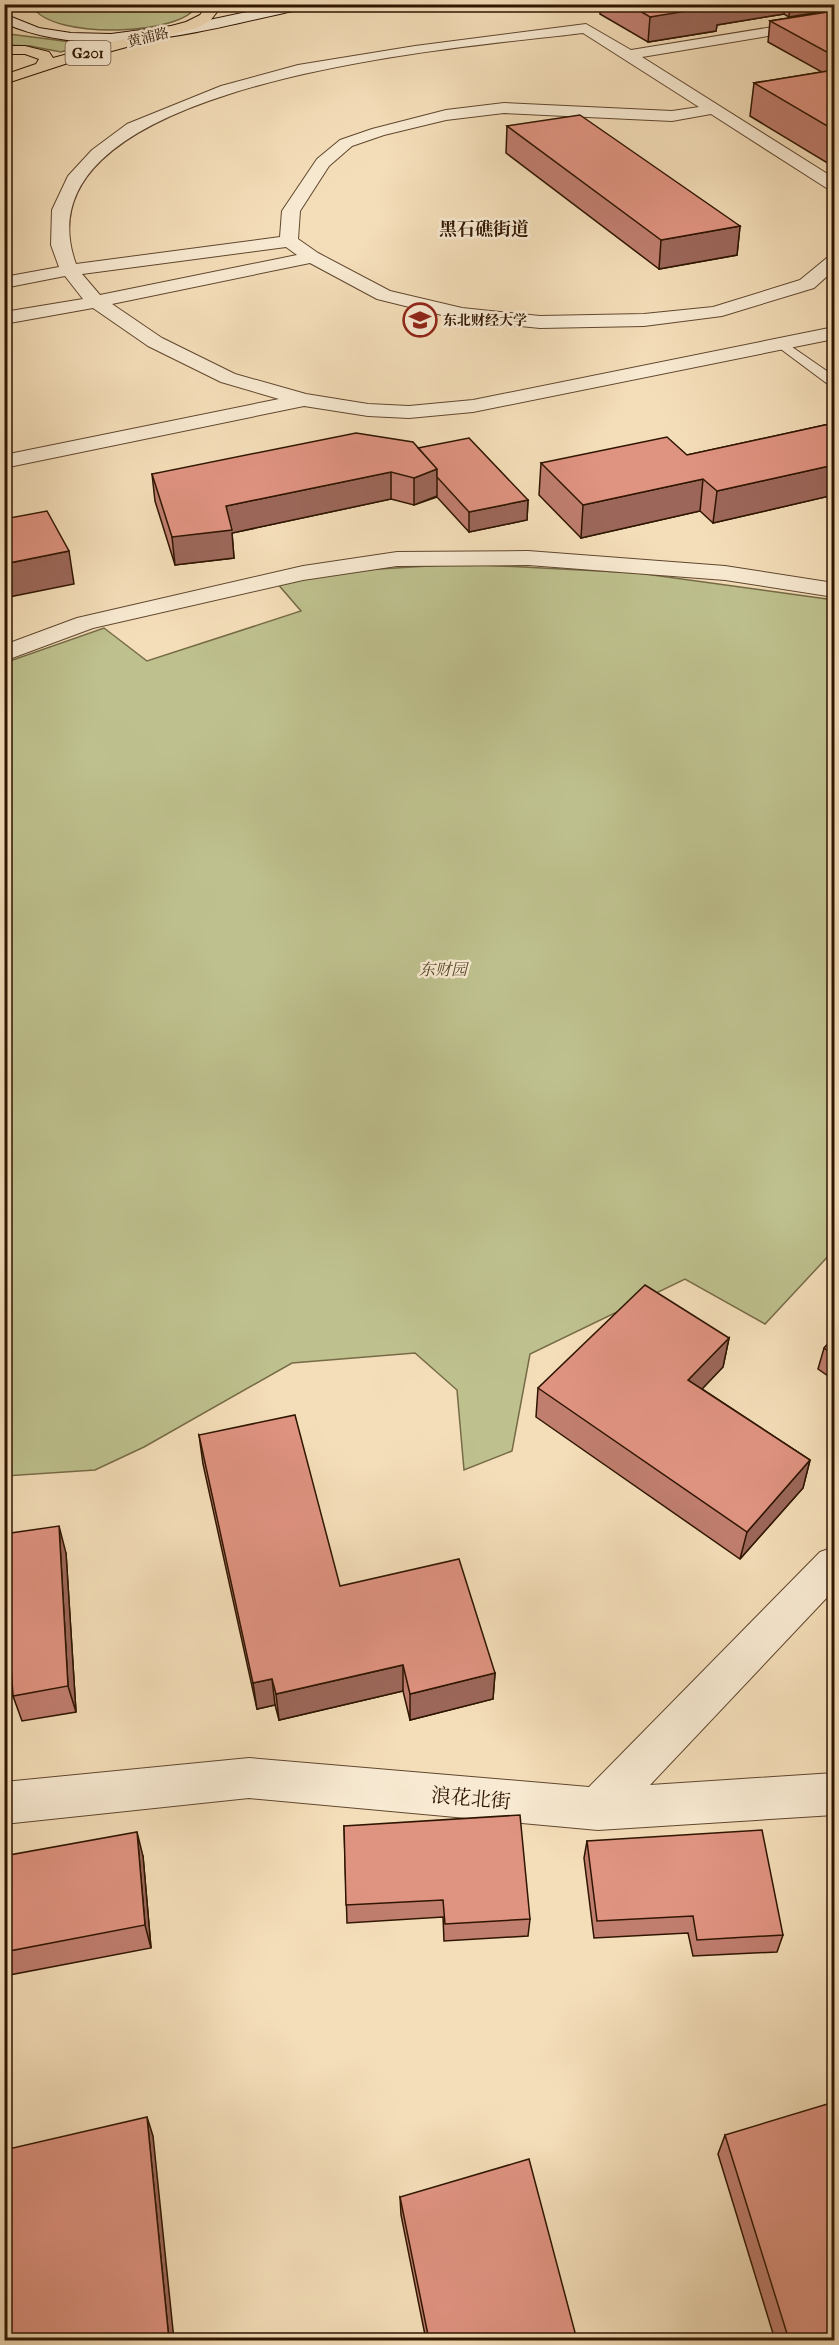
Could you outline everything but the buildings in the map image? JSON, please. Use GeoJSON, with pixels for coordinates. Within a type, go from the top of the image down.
{"type":"FeatureCollection","features":[{"type":"Feature","properties":{"kind":"highway","name":"黄浦路"},"geometry":{"type":"LineString","coordinates":[[4,80],[44,66],[174,31],[205,18],[216,4]]}},
{"type":"Feature","properties":{"kind":"highway"},"geometry":{"type":"LineString","coordinates":[[4,50],[25,50],[44,55],[46,59],[44,66]]}},
{"type":"Feature","properties":{"kind":"street"},"geometry":{"type":"LineString","coordinates":[[4,18],[31,30],[78,37],[134,37],[174,31],[294,5]]}},
{"type":"Feature","properties":{"kind":"street"},"geometry":{"type":"LineString","coordinates":[[629,55],[834,21]]}},
{"type":"Feature","properties":{"kind":"street"},"geometry":{"type":"LineString","coordinates":[[834,185],[586,28],[416,50],[298,70],[226,89],[187,103],[133,127],[98,153],[74,180],[61,210],[60,245],[69,270],[96,302],[155,342],[228,378],[304,400],[368,410],[409,412],[473,406],[834,333]]}},
{"type":"Feature","properties":{"kind":"street"},"geometry":{"type":"LineString","coordinates":[[290,241],[291,211],[323,163],[346,143],[378,132],[446,115],[504,108],[672,116],[712,109]]}},
{"type":"Feature","properties":{"kind":"street"},"geometry":{"type":"LineString","coordinates":[[4,283],[69,270],[290,241],[312,257],[384,295],[462,314],[540,322],[644,320],[715,312],[807,284],[834,261]]}},
{"type":"Feature","properties":{"kind":"street"},"geometry":{"type":"LineString","coordinates":[[4,318],[96,302],[312,257]]}},
{"type":"Feature","properties":{"kind":"street"},"geometry":{"type":"LineString","coordinates":[[4,462],[304,400]]}},
{"type":"Feature","properties":{"kind":"street"},"geometry":{"type":"LineString","coordinates":[[4,654],[85,623],[303,573],[397,559],[528,558],[724,573],[834,590]]}},
{"type":"Feature","properties":{"kind":"street"},"geometry":{"type":"LineString","coordinates":[[598,1809],[834,1564]]}},
{"type":"Feature","properties":{"kind":"street","name":"浪花北街"},"geometry":{"type":"LineString","coordinates":[[4,1803],[249,1778],[598,1809],[834,1794]]}},
{"type":"Feature","properties":{"kind":"lane"},"geometry":{"type":"LineString","coordinates":[[782,344],[834,382]]}},
{"type":"Feature","properties":{"kind":"green space"},"geometry":{"type":"Polygon","coordinates":[[[35,4],[197,5],[187,15],[169,23],[117,30],[65,25],[45,18],[33,7],[35,4]]]}},
{"type":"Feature","properties":{"kind":"green space"},"geometry":{"type":"Polygon","coordinates":[[[9,34],[79,43],[80,46],[61,52],[30,46],[5,45],[5,36],[9,34]]]}},
{"type":"Feature","properties":{"kind":"green space","name":"东财园"},"geometry":{"type":"Polygon","coordinates":[[[462,564],[638,573],[834,600],[834,1250],[765,1324],[685,1279],[530,1354],[512,1451],[464,1470],[457,1390],[415,1353],[292,1363],[144,1447],[95,1470],[5,1476],[4,663],[104,628],[147,661],[301,611],[276,582],[362,570],[462,564]]]}},
{"type":"Feature","properties":{"kind":"place","name":"东北财经大学"},"geometry":{"type":"Point","coordinates":[420,320]}},
{"type":"Feature","properties":{"kind":"district","name":"黑石礁街道"},"geometry":{"type":"Point","coordinates":[484,229]}}]}
